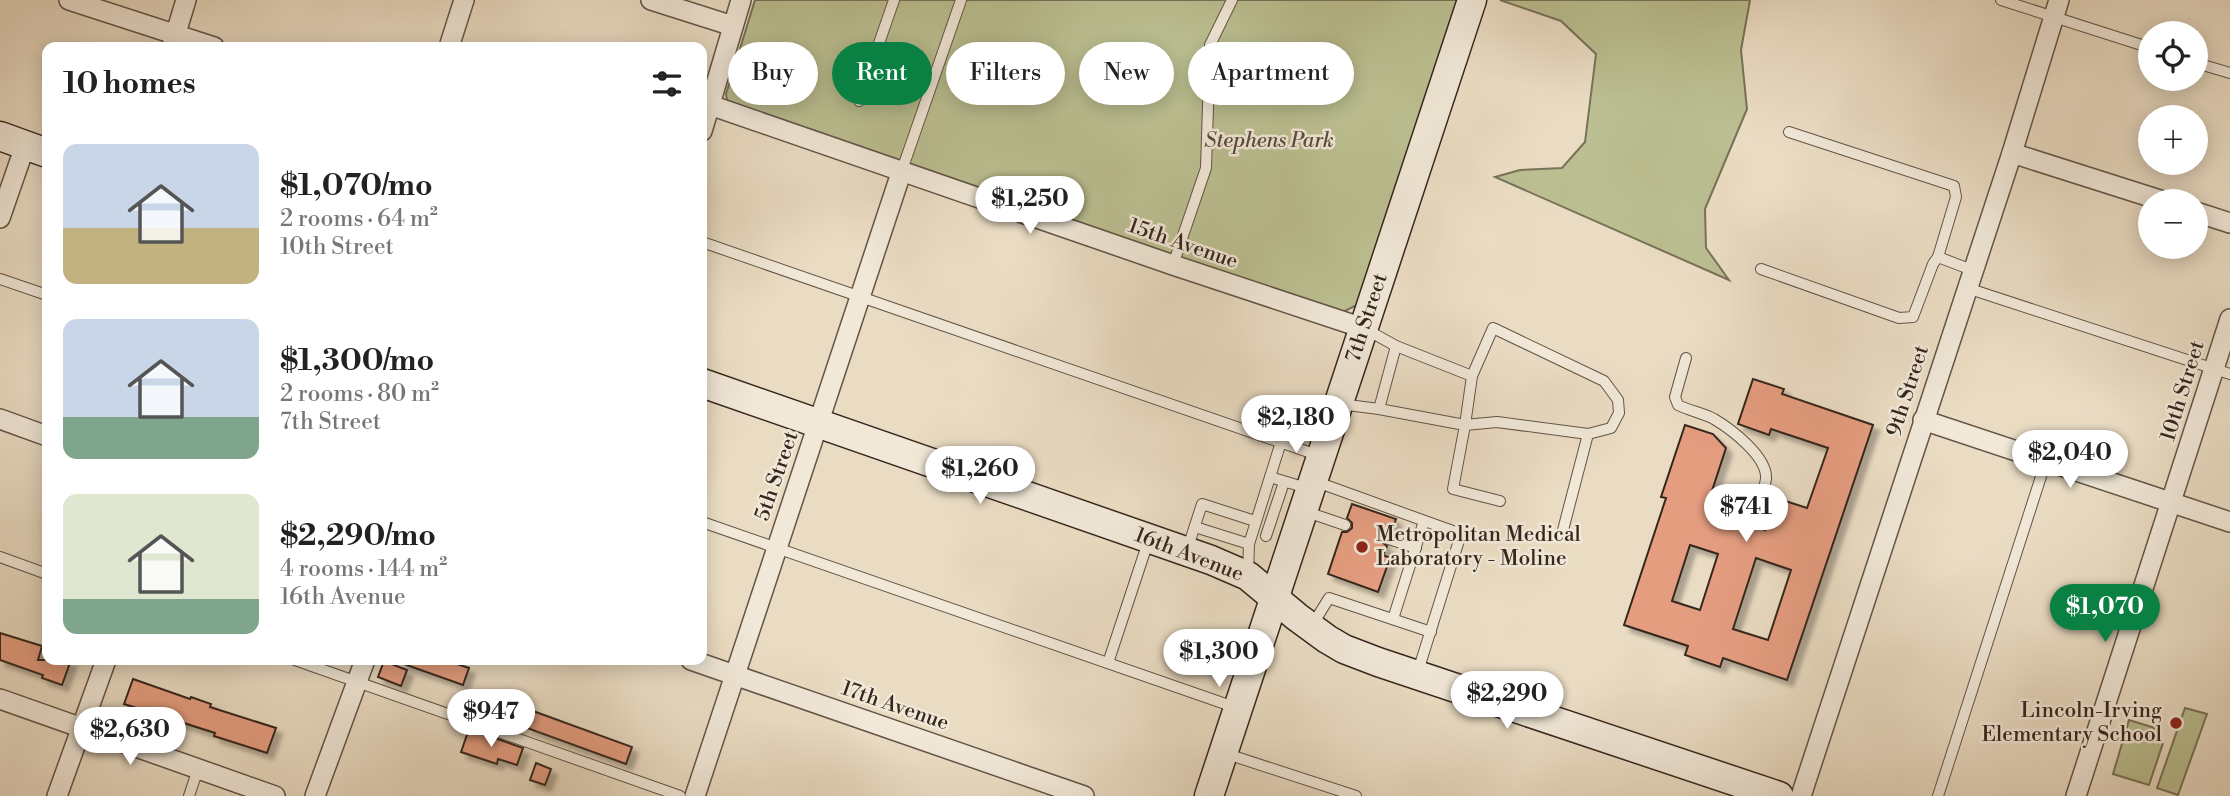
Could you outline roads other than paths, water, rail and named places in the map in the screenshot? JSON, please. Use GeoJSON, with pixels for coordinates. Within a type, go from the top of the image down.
{"type":"FeatureCollection","features":[{"type":"Feature","properties":{"kind":"street"},"geometry":{"type":"LineString","coordinates":[[69,0],[173,41],[186,0]]}},
{"type":"Feature","properties":{"kind":"street"},"geometry":{"type":"LineString","coordinates":[[451,42],[464,0]]}},
{"type":"Feature","properties":{"kind":"street"},"geometry":{"type":"LineString","coordinates":[[651,0],[733,26]]}},
{"type":"Feature","properties":{"kind":"street"},"geometry":{"type":"LineString","coordinates":[[707,115],[741,0]]}},
{"type":"Feature","properties":{"kind":"street","name":"7th Street"},"geometry":{"type":"LineString","coordinates":[[1209,796],[1276,597],[1279,540],[1306,484],[1338,404],[1472,0]]}},
{"type":"Feature","properties":{"kind":"street","name":"9th Street"},"geometry":{"type":"LineString","coordinates":[[1801,796],[2012,153],[2056,9]]}},
{"type":"Feature","properties":{"kind":"street","name":"15th Avenue"},"geometry":{"type":"LineString","coordinates":[[710,105],[1363,328]]}},
{"type":"Feature","properties":{"kind":"street"},"geometry":{"type":"LineString","coordinates":[[0,218],[24,145]]}},
{"type":"Feature","properties":{"kind":"street"},"geometry":{"type":"LineString","coordinates":[[2012,153],[2138,193]]}},
{"type":"Feature","properties":{"kind":"street","name":"5th Street"},"geometry":{"type":"LineString","coordinates":[[695,796],[902,170]]}},
{"type":"Feature","properties":{"kind":"street"},"geometry":{"type":"LineString","coordinates":[[2208,216],[2230,223]]}},
{"type":"Feature","properties":{"kind":"street","name":"10th Street"},"geometry":{"type":"LineString","coordinates":[[2076,796],[2172,503],[2222,371],[2230,319]]}},
{"type":"Feature","properties":{"kind":"street","name":"16th Avenue"},"geometry":{"type":"LineString","coordinates":[[707,385],[1150,539],[1191,539],[1248,576],[1311,628],[1344,649],[1779,796]]}},
{"type":"Feature","properties":{"kind":"street"},"geometry":{"type":"LineString","coordinates":[[0,419],[42,434]]}},
{"type":"Feature","properties":{"kind":"street"},"geometry":{"type":"LineString","coordinates":[[1923,420],[2230,522]]}},
{"type":"Feature","properties":{"kind":"street"},"geometry":{"type":"LineString","coordinates":[[57,796],[104,665]]}},
{"type":"Feature","properties":{"kind":"street"},"geometry":{"type":"LineString","coordinates":[[315,796],[363,665]]}},
{"type":"Feature","properties":{"kind":"street","name":"17th Avenue"},"geometry":{"type":"LineString","coordinates":[[705,665],[1084,796]]}},
{"type":"Feature","properties":{"kind":"street"},"geometry":{"type":"LineString","coordinates":[[0,699],[275,796]]}},
{"type":"Feature","properties":{"kind":"lane"},"geometry":{"type":"LineString","coordinates":[[879,42],[894,0]]}},
{"type":"Feature","properties":{"kind":"lane"},"geometry":{"type":"LineString","coordinates":[[902,170],[961,0]]}},
{"type":"Feature","properties":{"kind":"lane"},"geometry":{"type":"LineString","coordinates":[[1173,265],[1206,168],[1210,45],[1232,0]]}},
{"type":"Feature","properties":{"kind":"lane"},"geometry":{"type":"LineString","coordinates":[[2001,0],[2056,9],[2138,43]]}},
{"type":"Feature","properties":{"kind":"lane"},"geometry":{"type":"LineString","coordinates":[[2208,66],[2230,73]]}},
{"type":"Feature","properties":{"kind":"lane"},"geometry":{"type":"LineString","coordinates":[[1761,269],[1899,318],[1913,317],[1938,257],[1956,197],[1954,186],[1789,131]]}},
{"type":"Feature","properties":{"kind":"lane"},"geometry":{"type":"LineString","coordinates":[[707,244],[1281,442],[1306,484],[1345,525]]}},
{"type":"Feature","properties":{"kind":"lane"},"geometry":{"type":"LineString","coordinates":[[1938,257],[1969,279],[2222,371]]}},
{"type":"Feature","properties":{"kind":"lane"},"geometry":{"type":"LineString","coordinates":[[0,279],[42,294]]}},
{"type":"Feature","properties":{"kind":"lane"},"geometry":{"type":"LineString","coordinates":[[1363,328],[1396,346],[1472,376]]}},
{"type":"Feature","properties":{"kind":"lane"},"geometry":{"type":"LineString","coordinates":[[1338,404],[1465,425],[1497,422],[1588,434],[1611,428],[1619,413],[1618,400],[1604,381],[1493,328],[1472,376],[1465,425],[1454,489],[1500,500]]}},
{"type":"Feature","properties":{"kind":"lane"},"geometry":{"type":"LineString","coordinates":[[1379,409],[1396,346]]}},
{"type":"Feature","properties":{"kind":"lane"},"geometry":{"type":"LineString","coordinates":[[1686,358],[1675,397],[1678,405],[1712,418],[1724,426],[1752,449],[1765,471],[1766,480],[1752,522]]}},
{"type":"Feature","properties":{"kind":"lane"},"geometry":{"type":"LineString","coordinates":[[1563,530],[1588,434]]}},
{"type":"Feature","properties":{"kind":"lane"},"geometry":{"type":"LineString","coordinates":[[1248,576],[1254,527],[1281,442]]}},
{"type":"Feature","properties":{"kind":"lane"},"geometry":{"type":"LineString","coordinates":[[1938,796],[2046,461]]}},
{"type":"Feature","properties":{"kind":"lane"},"geometry":{"type":"LineString","coordinates":[[1270,477],[1306,484],[1461,534],[1417,675]]}},
{"type":"Feature","properties":{"kind":"lane"},"geometry":{"type":"LineString","coordinates":[[1250,544],[1191,539],[1202,503],[1279,540]]}},
{"type":"Feature","properties":{"kind":"lane"},"geometry":{"type":"LineString","coordinates":[[1394,619],[1424,521]]}},
{"type":"Feature","properties":{"kind":"lane"},"geometry":{"type":"LineString","coordinates":[[707,524],[1238,709]]}},
{"type":"Feature","properties":{"kind":"lane"},"geometry":{"type":"LineString","coordinates":[[1108,663],[1150,539]]}},
{"type":"Feature","properties":{"kind":"lane"},"geometry":{"type":"LineString","coordinates":[[1389,539],[1416,548]]}},
{"type":"Feature","properties":{"kind":"lane"},"geometry":{"type":"LineString","coordinates":[[0,557],[42,572]]}},
{"type":"Feature","properties":{"kind":"lane"},"geometry":{"type":"LineString","coordinates":[[1311,628],[1328,598],[1431,632]]}},
{"type":"Feature","properties":{"kind":"lane"},"geometry":{"type":"LineString","coordinates":[[310,665],[680,796]]}},
{"type":"Feature","properties":{"kind":"lane"},"geometry":{"type":"LineString","coordinates":[[1223,752],[1356,796]]}},
{"type":"Feature","properties":{"kind":"lane"},"geometry":{"type":"LineString","coordinates":[[189,796],[198,769]]}},
{"type":"Feature","properties":{"kind":"place","name":"Metropolitan Medical Laboratory - Moline"},"geometry":{"type":"Point","coordinates":[1362,547]}},
{"type":"Feature","properties":{"kind":"place","name":"Lincoln-Irving Elementary School"},"geometry":{"type":"Point","coordinates":[2176,723]}},
{"type":"Feature","properties":{"kind":"park label","name":"Stephens Park"},"geometry":{"type":"Point","coordinates":[1269,141]}}]}
